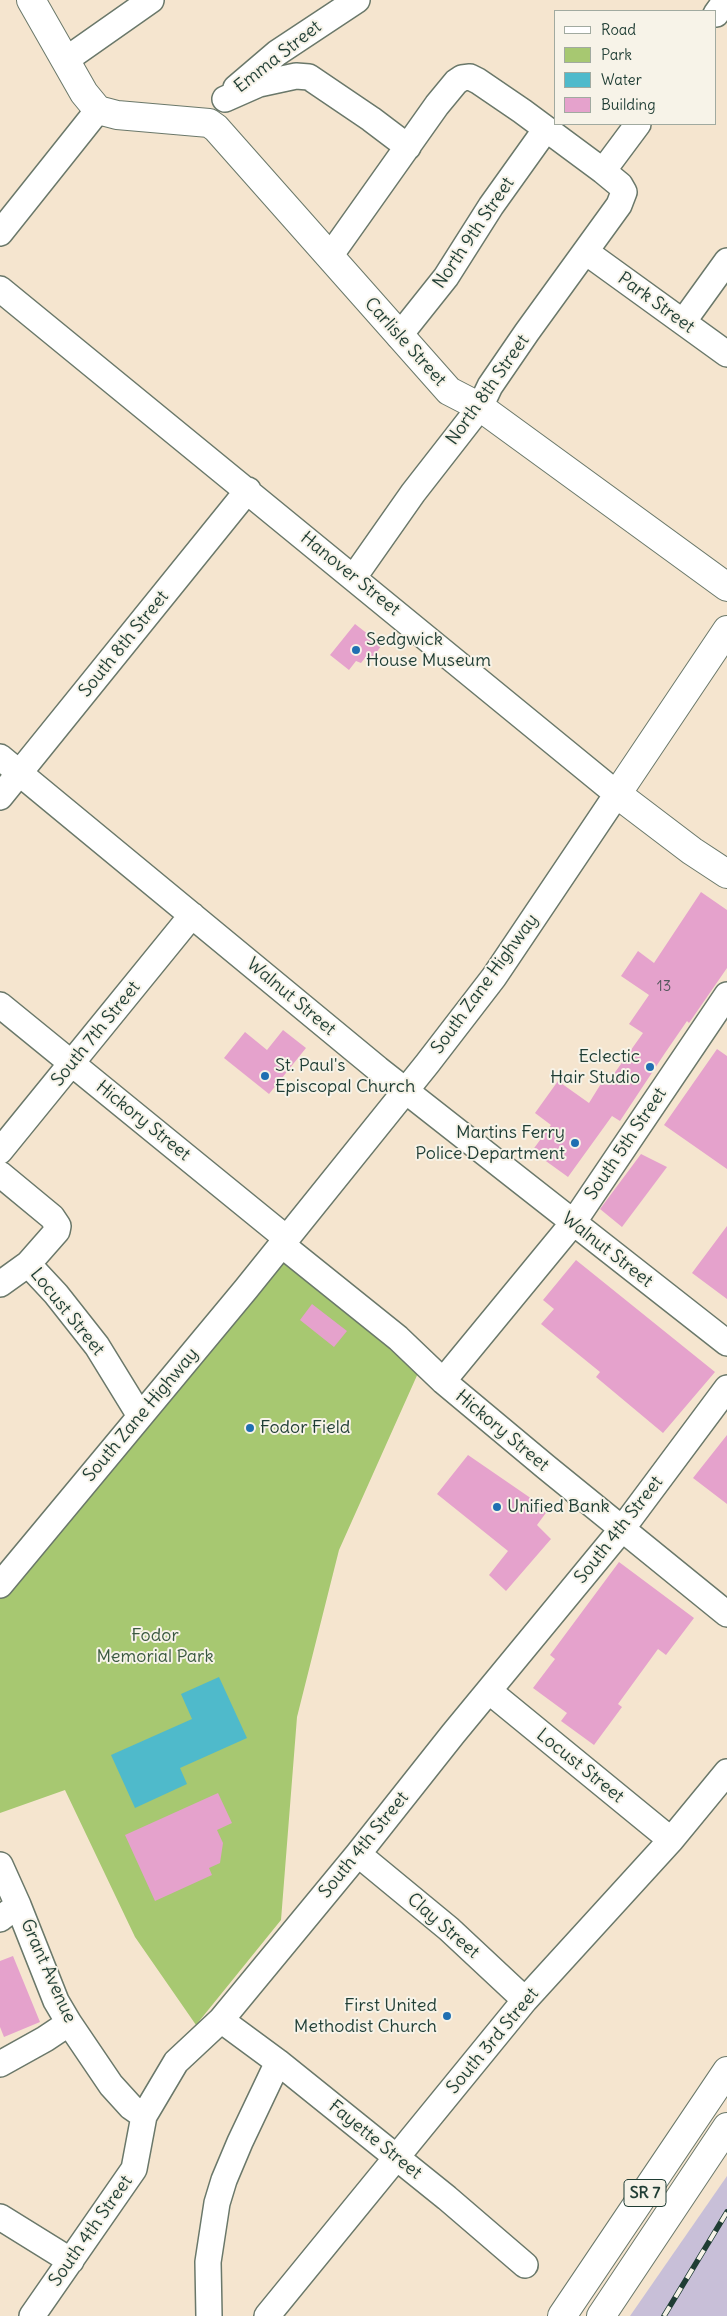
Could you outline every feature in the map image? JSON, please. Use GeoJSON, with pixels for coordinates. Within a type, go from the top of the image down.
{"type":"FeatureCollection","features":[{"type":"Feature","properties":{"kind":"main road"},"geometry":{"type":"LineString","coordinates":[[31,0],[67,60],[84,93],[98,110],[117,115],[209,123]]}},
{"type":"Feature","properties":{"kind":"main road","name":"Carlisle Street"},"geometry":{"type":"LineString","coordinates":[[209,123],[224,135],[449,391],[480,407],[727,587]]}},
{"type":"Feature","properties":{"kind":"main road"},"geometry":{"type":"LineString","coordinates":[[617,794],[727,630]]}},
{"type":"Feature","properties":{"kind":"main road","name":"Hanover Street"},"geometry":{"type":"LineString","coordinates":[[617,794],[692,851],[727,874]]}},
{"type":"Feature","properties":{"kind":"main road","name":"SR 7"},"geometry":{"type":"LineString","coordinates":[[562,2316],[727,2071]]}},
{"type":"Feature","properties":{"kind":"main road","name":"SR 7"},"geometry":{"type":"LineString","coordinates":[[601,2316],[727,2127]]}},
{"type":"Feature","properties":{"kind":"street"},"geometry":{"type":"LineString","coordinates":[[67,60],[151,0]]}},
{"type":"Feature","properties":{"kind":"street","name":"Emma Street"},"geometry":{"type":"LineString","coordinates":[[209,123],[225,99],[241,82],[277,54],[356,0]]}},
{"type":"Feature","properties":{"kind":"street"},"geometry":{"type":"LineString","coordinates":[[717,13],[726,0]]}},
{"type":"Feature","properties":{"kind":"street"},"geometry":{"type":"LineString","coordinates":[[225,99],[259,84],[278,79],[296,76],[309,77],[356,108],[408,148]]}},
{"type":"Feature","properties":{"kind":"street"},"geometry":{"type":"LineString","coordinates":[[330,256],[456,82],[470,77],[603,171],[637,125]]}},
{"type":"Feature","properties":{"kind":"street"},"geometry":{"type":"LineString","coordinates":[[0,233],[98,110]]}},
{"type":"Feature","properties":{"kind":"street","name":"North 9th Street"},"geometry":{"type":"LineString","coordinates":[[399,336],[446,277],[491,206],[546,129]]}},
{"type":"Feature","properties":{"kind":"street","name":"North 8th Street"},"geometry":{"type":"LineString","coordinates":[[354,577],[413,493],[480,407],[490,386],[517,347],[620,205],[624,192],[620,185],[603,171]]}},
{"type":"Feature","properties":{"kind":"street","name":"Park Street"},"geometry":{"type":"LineString","coordinates":[[586,252],[727,354]]}},
{"type":"Feature","properties":{"kind":"street"},"geometry":{"type":"LineString","coordinates":[[683,322],[727,262]]}},
{"type":"Feature","properties":{"kind":"street","name":"Hanover Street"},"geometry":{"type":"LineString","coordinates":[[0,289],[248,490],[617,794]]}},
{"type":"Feature","properties":{"kind":"street","name":"South 8th Street"},"geometry":{"type":"LineString","coordinates":[[0,797],[248,490]]}},
{"type":"Feature","properties":{"kind":"street","name":"Walnut Street"},"geometry":{"type":"LineString","coordinates":[[0,757],[405,1090],[727,1342]]}},
{"type":"Feature","properties":{"kind":"street","name":"South Zane Highway"},"geometry":{"type":"LineString","coordinates":[[0,1585],[284,1241],[494,977],[617,794]]}},
{"type":"Feature","properties":{"kind":"street","name":"South 7th Street"},"geometry":{"type":"LineString","coordinates":[[0,1151],[73,1064],[192,915]]}},
{"type":"Feature","properties":{"kind":"street","name":"South 5th Street"},"geometry":{"type":"LineString","coordinates":[[443,1381],[573,1223],[727,996]]}},
{"type":"Feature","properties":{"kind":"street","name":"Hickory Street"},"geometry":{"type":"LineString","coordinates":[[0,1005],[284,1241],[398,1338],[443,1381],[727,1614]]}},
{"type":"Feature","properties":{"kind":"street","name":"Locust Street"},"geometry":{"type":"LineString","coordinates":[[0,1174],[52,1216],[58,1226],[57,1231],[28,1264],[56,1294],[98,1346],[140,1416]]}},
{"type":"Feature","properties":{"kind":"street"},"geometry":{"type":"LineString","coordinates":[[0,1284],[28,1264]]}},
{"type":"Feature","properties":{"kind":"street","name":"South 4th Street"},"geometry":{"type":"LineString","coordinates":[[32,2316],[134,2169],[144,2116],[176,2062],[221,2020],[358,1854],[622,1529],[727,1388]]}},
{"type":"Feature","properties":{"kind":"street","name":"Locust Street"},"geometry":{"type":"LineString","coordinates":[[489,1691],[671,1840]]}},
{"type":"Feature","properties":{"kind":"street","name":"South 3rd Street"},"geometry":{"type":"LineString","coordinates":[[267,2316],[348,2218],[375,2181],[397,2159],[525,2000],[671,1840],[727,1772]]}},
{"type":"Feature","properties":{"kind":"street","name":"Clay Street"},"geometry":{"type":"LineString","coordinates":[[358,1854],[449,1929],[525,2000]]}},
{"type":"Feature","properties":{"kind":"street","name":"Grant Avenue"},"geometry":{"type":"LineString","coordinates":[[0,1865],[9,1912],[56,2001],[111,2085],[131,2107],[144,2116]]}},
{"type":"Feature","properties":{"kind":"street","name":"Fayette Street"},"geometry":{"type":"LineString","coordinates":[[221,2020],[278,2062],[525,2265]]}},
{"type":"Feature","properties":{"kind":"street"},"geometry":{"type":"LineString","coordinates":[[0,2064],[69,2023]]}},
{"type":"Feature","properties":{"kind":"street"},"geometry":{"type":"LineString","coordinates":[[209,2316],[208,2262],[217,2203],[224,2180],[240,2142],[278,2062]]}},
{"type":"Feature","properties":{"kind":"street"},"geometry":{"type":"LineString","coordinates":[[0,2217],[71,2261]]}},
{"type":"Feature","properties":{"kind":"shaded area"},"geometry":{"type":"Polygon","coordinates":[[[727,2176],[727,2316],[630,2316],[727,2176]]]}},
{"type":"Feature","properties":{"kind":"green space","name":"Fodor Memorial Park"},"geometry":{"type":"Polygon","coordinates":[[[288,1249],[423,1362],[339,1550],[297,1717],[281,1920],[196,2025],[135,1937],[65,1790],[0,1813],[0,1591],[288,1249]]]}},
{"type":"Feature","properties":{"kind":"water"},"geometry":{"type":"Polygon","coordinates":[[[219,1677],[247,1738],[180,1768],[187,1784],[135,1808],[111,1755],[192,1719],[181,1694],[219,1677]]]}},
{"type":"Feature","properties":{"kind":"building","name":"Sedgwick House Museum"},"geometry":{"type":"Polygon","coordinates":[[[355,624],[382,645],[372,658],[368,654],[361,663],[356,661],[349,670],[330,655],[355,624]]]}},
{"type":"Feature","properties":{"kind":"building"},"geometry":{"type":"Polygon","coordinates":[[[701,892],[727,910],[727,968],[689,1023],[687,1021],[620,1121],[612,1116],[568,1177],[532,1151],[551,1125],[535,1113],[558,1081],[589,1103],[602,1082],[606,1085],[643,1033],[629,1024],[649,995],[621,976],[638,951],[654,963],[701,892]]]}},
{"type":"Feature","properties":{"kind":"building","name":"St. Paul's Episcopal Church"},"geometry":{"type":"Polygon","coordinates":[[[283,1030],[306,1048],[269,1094],[224,1058],[245,1032],[267,1050],[283,1030]]]}},
{"type":"Feature","properties":{"kind":"building"},"geometry":{"type":"Polygon","coordinates":[[[717,1049],[727,1056],[727,1169],[664,1125],[717,1049]]]}},
{"type":"Feature","properties":{"kind":"building"},"geometry":{"type":"Polygon","coordinates":[[[641,1154],[667,1167],[622,1227],[600,1209],[641,1154]]]}},
{"type":"Feature","properties":{"kind":"building"},"geometry":{"type":"Polygon","coordinates":[[[727,1226],[727,1299],[692,1273],[727,1226]]]}},
{"type":"Feature","properties":{"kind":"building"},"geometry":{"type":"Polygon","coordinates":[[[576,1260],[715,1372],[663,1433],[596,1377],[600,1372],[541,1324],[554,1309],[543,1300],[576,1260]]]}},
{"type":"Feature","properties":{"kind":"building"},"geometry":{"type":"Polygon","coordinates":[[[312,1304],[347,1331],[334,1347],[300,1320],[312,1304]]]}},
{"type":"Feature","properties":{"kind":"building"},"geometry":{"type":"Polygon","coordinates":[[[727,1435],[727,1504],[693,1478],[727,1435]]]}},
{"type":"Feature","properties":{"kind":"building"},"geometry":{"type":"Polygon","coordinates":[[[468,1455],[548,1510],[537,1525],[551,1539],[506,1591],[489,1575],[508,1551],[437,1494],[468,1455]]]}},
{"type":"Feature","properties":{"kind":"building"},"geometry":{"type":"Polygon","coordinates":[[[619,1562],[694,1618],[666,1655],[658,1649],[618,1704],[622,1707],[594,1745],[561,1721],[567,1713],[533,1688],[555,1659],[550,1655],[619,1562]]]}},
{"type":"Feature","properties":{"kind":"building"},"geometry":{"type":"Polygon","coordinates":[[[218,1793],[232,1823],[217,1830],[223,1843],[220,1863],[209,1868],[212,1875],[155,1901],[125,1835],[218,1793]]]}},
{"type":"Feature","properties":{"kind":"building"},"geometry":{"type":"Polygon","coordinates":[[[13,1956],[40,2022],[4,2037],[0,2027],[0,1961],[13,1956]]]}},
{"type":"Feature","properties":{"kind":"railway"},"geometry":{"type":"LineString","coordinates":[[664,2316],[727,2212]]}},
{"type":"Feature","properties":{"kind":"place","name":"Sedgwick House Museum"},"geometry":{"type":"Point","coordinates":[356,650]}},
{"type":"Feature","properties":{"kind":"place","name":"Eclectic Hair Studio"},"geometry":{"type":"Point","coordinates":[650,1067]}},
{"type":"Feature","properties":{"kind":"place","name":"St. Paul's Episcopal Church"},"geometry":{"type":"Point","coordinates":[265,1076]}},
{"type":"Feature","properties":{"kind":"place","name":"Martins Ferry Police Department"},"geometry":{"type":"Point","coordinates":[575,1143]}},
{"type":"Feature","properties":{"kind":"place","name":"Fodor Field"},"geometry":{"type":"Point","coordinates":[250,1428]}},
{"type":"Feature","properties":{"kind":"place","name":"Unified Bank"},"geometry":{"type":"Point","coordinates":[497,1507]}},
{"type":"Feature","properties":{"kind":"place","name":"First United Methodist Church"},"geometry":{"type":"Point","coordinates":[447,2016]}}]}
